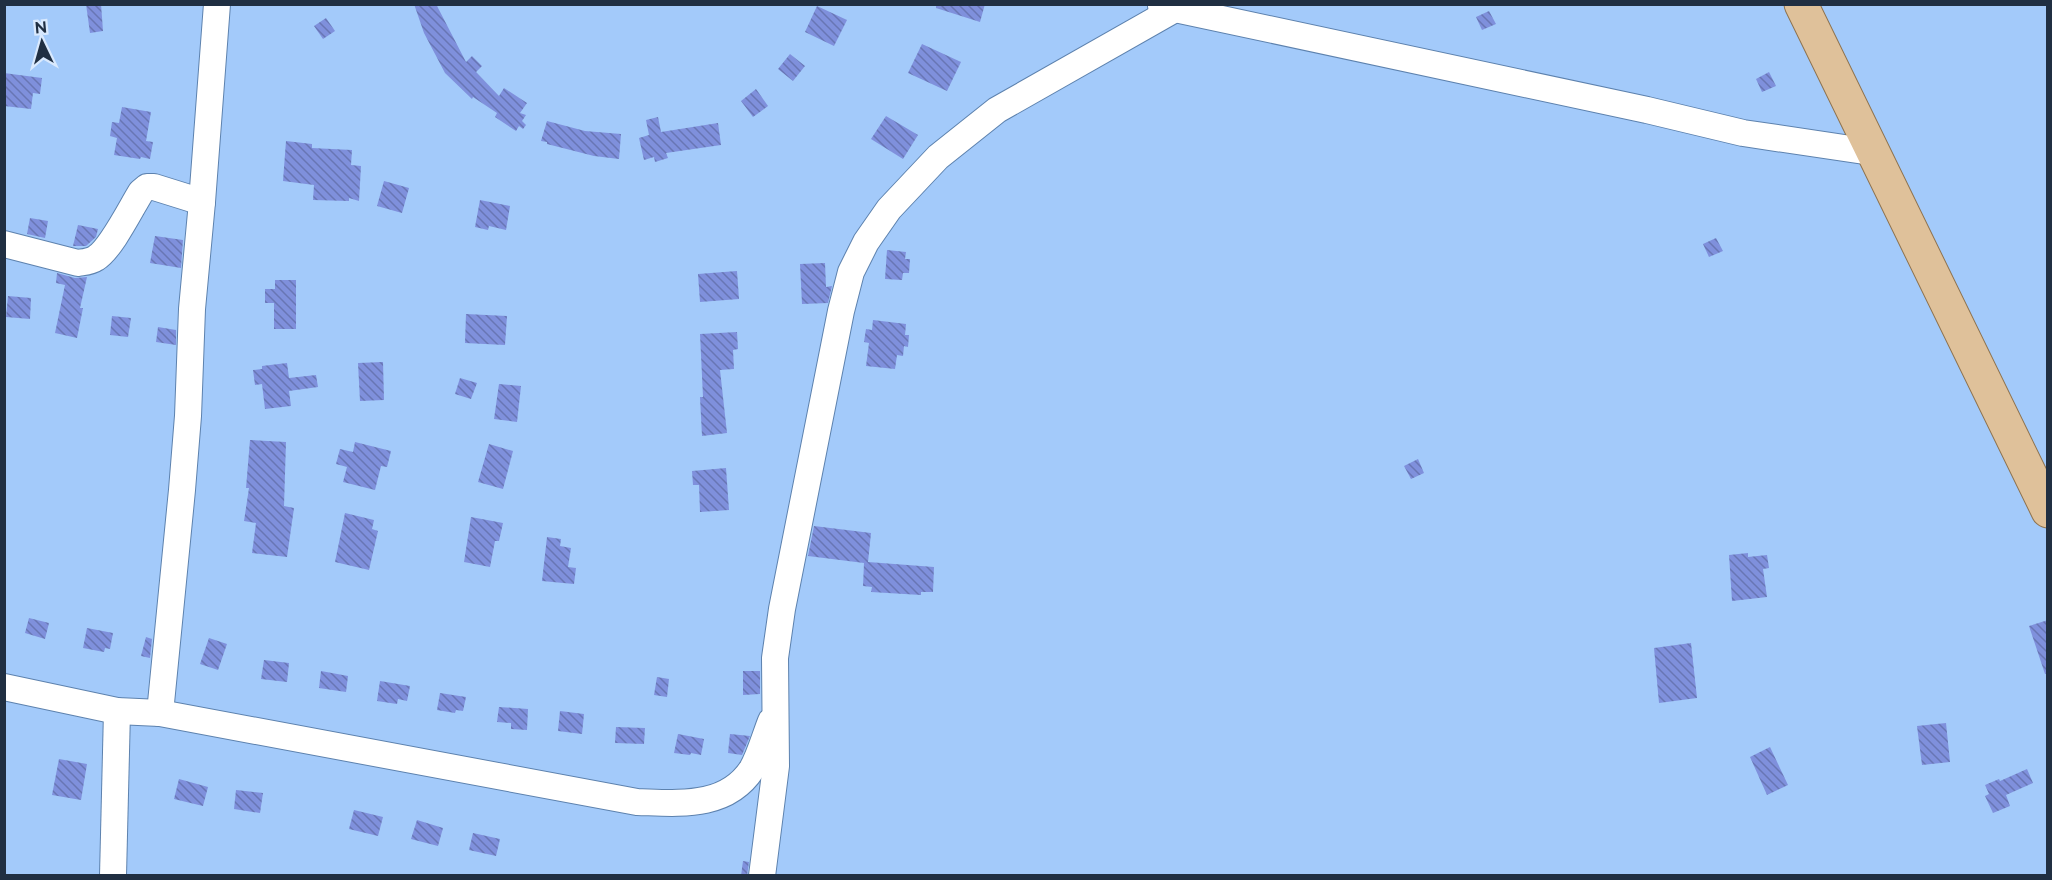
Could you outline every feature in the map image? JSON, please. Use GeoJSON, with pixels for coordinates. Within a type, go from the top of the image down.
{"type":"FeatureCollection","features":[{"type":"Feature","properties":{"kind":"main road"},"geometry":{"type":"LineString","coordinates":[[1801,4],[1871,152],[2039,472],[2048,511]]}},
{"type":"Feature","properties":{"kind":"street"},"geometry":{"type":"LineString","coordinates":[[160,713],[183,469],[192,309],[217,4]]}},
{"type":"Feature","properties":{"kind":"street"},"geometry":{"type":"LineString","coordinates":[[762,876],[776,766],[775,658],[786,586],[841,311],[851,272],[866,242],[889,209],[938,156],[998,110],[1164,7],[1570,93],[1743,133],[1871,152]]}},
{"type":"Feature","properties":{"kind":"street"},"geometry":{"type":"LineString","coordinates":[[4,244],[78,263],[88,262],[97,258],[107,247],[141,192],[147,187],[154,187],[202,202]]}},
{"type":"Feature","properties":{"kind":"street"},"geometry":{"type":"LineString","coordinates":[[4,687],[117,711],[160,713],[637,802],[681,803],[714,799],[739,785],[753,767],[775,712]]}},
{"type":"Feature","properties":{"kind":"street"},"geometry":{"type":"LineString","coordinates":[[113,876],[117,711]]}},
{"type":"Feature","properties":{"kind":"building"},"geometry":{"type":"Polygon","coordinates":[[[86,4],[101,4],[103,31],[90,33],[86,4]]]}},
{"type":"Feature","properties":{"kind":"building"},"geometry":{"type":"Polygon","coordinates":[[[414,4],[436,4],[466,62],[472,56],[482,66],[476,72],[499,96],[504,88],[527,103],[520,113],[526,115],[522,121],[526,125],[523,129],[519,126],[516,131],[495,117],[497,113],[473,97],[472,99],[445,73],[424,33],[414,4]]]}},
{"type":"Feature","properties":{"kind":"building"},"geometry":{"type":"Polygon","coordinates":[[[936,4],[985,4],[980,22],[936,8],[936,4]]]}},
{"type":"Feature","properties":{"kind":"building"},"geometry":{"type":"Polygon","coordinates":[[[817,6],[847,20],[834,46],[805,32],[817,6]]]}},
{"type":"Feature","properties":{"kind":"building"},"geometry":{"type":"Polygon","coordinates":[[[1489,11],[1496,24],[1482,30],[1476,17],[1489,11]]]}},
{"type":"Feature","properties":{"kind":"building"},"geometry":{"type":"Polygon","coordinates":[[[326,18],[335,31],[323,39],[314,26],[326,18]]]}},
{"type":"Feature","properties":{"kind":"building"},"geometry":{"type":"Polygon","coordinates":[[[922,44],[961,62],[947,91],[908,73],[922,44]]]}},
{"type":"Feature","properties":{"kind":"building"},"geometry":{"type":"Polygon","coordinates":[[[790,54],[805,66],[793,81],[778,69],[790,54]]]}},
{"type":"Feature","properties":{"kind":"building"},"geometry":{"type":"Polygon","coordinates":[[[1769,72],[1776,86],[1762,92],[1756,79],[1769,72]]]}},
{"type":"Feature","properties":{"kind":"building"},"geometry":{"type":"Polygon","coordinates":[[[4,73],[42,78],[40,94],[33,93],[31,109],[4,106],[4,73]]]}},
{"type":"Feature","properties":{"kind":"building"},"geometry":{"type":"Polygon","coordinates":[[[756,89],[768,106],[753,117],[741,101],[756,89]]]}},
{"type":"Feature","properties":{"kind":"building"},"geometry":{"type":"Polygon","coordinates":[[[122,107],[151,112],[146,141],[153,142],[150,159],[114,155],[117,138],[110,136],[112,122],[119,123],[122,107]]]}},
{"type":"Feature","properties":{"kind":"building"},"geometry":{"type":"Polygon","coordinates":[[[886,116],[918,135],[903,159],[871,139],[886,116]]]}},
{"type":"Feature","properties":{"kind":"building"},"geometry":{"type":"Polygon","coordinates":[[[658,117],[661,132],[718,123],[721,145],[666,153],[668,158],[655,162],[654,157],[644,160],[639,138],[649,135],[646,120],[658,117]]]}},
{"type":"Feature","properties":{"kind":"building"},"geometry":{"type":"Polygon","coordinates":[[[547,121],[585,131],[621,134],[619,159],[594,156],[541,141],[547,121]]]}},
{"type":"Feature","properties":{"kind":"building"},"geometry":{"type":"Polygon","coordinates":[[[286,141],[312,144],[312,148],[352,150],[351,165],[361,166],[359,201],[349,198],[349,201],[313,200],[314,185],[283,181],[286,141]]]}},
{"type":"Feature","properties":{"kind":"building"},"geometry":{"type":"Polygon","coordinates":[[[384,181],[409,188],[402,213],[377,206],[384,181]]]}},
{"type":"Feature","properties":{"kind":"building"},"geometry":{"type":"Polygon","coordinates":[[[480,200],[510,206],[506,230],[489,226],[488,230],[475,227],[480,200]]]}},
{"type":"Feature","properties":{"kind":"building"},"geometry":{"type":"Polygon","coordinates":[[[30,218],[48,221],[45,238],[27,234],[30,218]]]}},
{"type":"Feature","properties":{"kind":"building"},"geometry":{"type":"Polygon","coordinates":[[[78,225],[98,229],[96,237],[86,246],[73,246],[78,225]]]}},
{"type":"Feature","properties":{"kind":"building"},"geometry":{"type":"Polygon","coordinates":[[[155,236],[183,240],[181,268],[150,263],[155,236]]]}},
{"type":"Feature","properties":{"kind":"building"},"geometry":{"type":"Polygon","coordinates":[[[1716,238],[1723,251],[1709,257],[1703,244],[1716,238]]]}},
{"type":"Feature","properties":{"kind":"building"},"geometry":{"type":"Polygon","coordinates":[[[887,250],[906,252],[905,259],[910,259],[909,273],[903,273],[902,280],[885,279],[887,250]]]}},
{"type":"Feature","properties":{"kind":"building"},"geometry":{"type":"Polygon","coordinates":[[[825,263],[826,287],[832,286],[828,303],[802,304],[800,264],[825,263]]]}},
{"type":"Feature","properties":{"kind":"building"},"geometry":{"type":"Polygon","coordinates":[[[737,271],[739,299],[700,302],[698,274],[737,271]]]}},
{"type":"Feature","properties":{"kind":"building"},"geometry":{"type":"Polygon","coordinates":[[[57,273],[75,278],[87,277],[80,308],[83,308],[77,338],[55,333],[65,285],[56,283],[57,273]]]}},
{"type":"Feature","properties":{"kind":"building"},"geometry":{"type":"Polygon","coordinates":[[[275,280],[296,280],[296,329],[274,329],[274,303],[265,303],[265,289],[275,289],[275,280]]]}},
{"type":"Feature","properties":{"kind":"building"},"geometry":{"type":"Polygon","coordinates":[[[8,296],[31,298],[30,319],[6,317],[8,296]]]}},
{"type":"Feature","properties":{"kind":"building"},"geometry":{"type":"Polygon","coordinates":[[[466,314],[507,316],[505,345],[465,343],[466,314]]]}},
{"type":"Feature","properties":{"kind":"building"},"geometry":{"type":"Polygon","coordinates":[[[112,316],[131,318],[128,337],[110,335],[112,316]]]}},
{"type":"Feature","properties":{"kind":"building"},"geometry":{"type":"Polygon","coordinates":[[[873,320],[906,324],[905,335],[909,335],[908,347],[904,346],[903,356],[897,355],[895,369],[866,366],[869,343],[864,342],[866,329],[872,330],[873,320]]]}},
{"type":"Feature","properties":{"kind":"building"},"geometry":{"type":"Polygon","coordinates":[[[158,327],[176,330],[176,345],[156,342],[158,327]]]}},
{"type":"Feature","properties":{"kind":"building"},"geometry":{"type":"Polygon","coordinates":[[[737,332],[738,349],[733,350],[734,369],[720,370],[727,433],[702,436],[700,334],[737,332]]]}},
{"type":"Feature","properties":{"kind":"building"},"geometry":{"type":"Polygon","coordinates":[[[383,362],[384,400],[360,401],[358,363],[383,362]]]}},
{"type":"Feature","properties":{"kind":"building"},"geometry":{"type":"Polygon","coordinates":[[[287,363],[289,378],[316,375],[318,387],[289,391],[291,406],[265,409],[262,384],[255,385],[253,370],[262,369],[262,366],[287,363]]]}},
{"type":"Feature","properties":{"kind":"building"},"geometry":{"type":"Polygon","coordinates":[[[460,378],[477,383],[471,399],[455,394],[460,378]]]}},
{"type":"Feature","properties":{"kind":"building"},"geometry":{"type":"Polygon","coordinates":[[[499,384],[521,386],[517,422],[494,419],[499,384]]]}},
{"type":"Feature","properties":{"kind":"building"},"geometry":{"type":"Polygon","coordinates":[[[250,440],[286,442],[284,506],[294,508],[287,557],[252,553],[256,523],[244,521],[249,488],[246,488],[250,440]]]}},
{"type":"Feature","properties":{"kind":"building"},"geometry":{"type":"Polygon","coordinates":[[[355,442],[391,451],[387,467],[381,466],[375,490],[343,482],[347,467],[336,464],[340,449],[353,452],[355,442]]]}},
{"type":"Feature","properties":{"kind":"building"},"geometry":{"type":"Polygon","coordinates":[[[489,444],[513,451],[503,489],[478,482],[489,444]]]}},
{"type":"Feature","properties":{"kind":"building"},"geometry":{"type":"Polygon","coordinates":[[[1418,459],[1424,473],[1411,479],[1404,466],[1418,459]]]}},
{"type":"Feature","properties":{"kind":"building"},"geometry":{"type":"Polygon","coordinates":[[[726,468],[729,510],[700,512],[699,485],[693,485],[692,471],[726,468]]]}},
{"type":"Feature","properties":{"kind":"building"},"geometry":{"type":"Polygon","coordinates":[[[345,513],[374,520],[372,529],[378,531],[369,570],[335,562],[345,513]]]}},
{"type":"Feature","properties":{"kind":"building"},"geometry":{"type":"Polygon","coordinates":[[[471,517],[503,523],[499,541],[495,541],[490,567],[464,562],[471,517]]]}},
{"type":"Feature","properties":{"kind":"building"},"geometry":{"type":"Polygon","coordinates":[[[814,526],[871,533],[868,562],[934,567],[933,592],[921,592],[921,595],[871,592],[872,587],[863,586],[864,563],[808,556],[814,526]]]}},
{"type":"Feature","properties":{"kind":"building"},"geometry":{"type":"Polygon","coordinates":[[[547,537],[561,539],[560,546],[571,548],[568,567],[576,568],[574,584],[542,581],[547,537]]]}},
{"type":"Feature","properties":{"kind":"building"},"geometry":{"type":"Polygon","coordinates":[[[1748,553],[1748,557],[1767,555],[1769,568],[1763,569],[1767,597],[1732,601],[1729,555],[1748,553]]]}},
{"type":"Feature","properties":{"kind":"building"},"geometry":{"type":"Polygon","coordinates":[[[29,618],[49,623],[45,639],[25,633],[29,618]]]}},
{"type":"Feature","properties":{"kind":"building"},"geometry":{"type":"Polygon","coordinates":[[[2048,620],[2048,674],[2045,674],[2029,626],[2048,620]]]}},
{"type":"Feature","properties":{"kind":"building"},"geometry":{"type":"Polygon","coordinates":[[[87,628],[113,633],[110,649],[105,648],[104,652],[83,648],[87,628]]]}},
{"type":"Feature","properties":{"kind":"building"},"geometry":{"type":"Polygon","coordinates":[[[146,637],[152,639],[150,658],[141,656],[146,637]]]}},
{"type":"Feature","properties":{"kind":"building"},"geometry":{"type":"Polygon","coordinates":[[[209,638],[227,644],[218,670],[200,664],[209,638]]]}},
{"type":"Feature","properties":{"kind":"building"},"geometry":{"type":"Polygon","coordinates":[[[1691,643],[1697,698],[1659,703],[1654,648],[1691,643]]]}},
{"type":"Feature","properties":{"kind":"building"},"geometry":{"type":"Polygon","coordinates":[[[264,660],[289,663],[287,682],[261,679],[264,660]]]}},
{"type":"Feature","properties":{"kind":"building"},"geometry":{"type":"Polygon","coordinates":[[[321,671],[348,676],[346,692],[319,688],[321,671]]]}},
{"type":"Feature","properties":{"kind":"building"},"geometry":{"type":"Polygon","coordinates":[[[743,671],[760,671],[760,694],[743,695],[743,671]]]}},
{"type":"Feature","properties":{"kind":"building"},"geometry":{"type":"Polygon","coordinates":[[[657,677],[669,679],[667,697],[654,695],[657,677]]]}},
{"type":"Feature","properties":{"kind":"building"},"geometry":{"type":"Polygon","coordinates":[[[380,681],[410,686],[407,701],[398,699],[397,704],[377,701],[380,681]]]}},
{"type":"Feature","properties":{"kind":"building"},"geometry":{"type":"Polygon","coordinates":[[[440,693],[466,697],[463,711],[456,710],[455,713],[437,710],[440,693]]]}},
{"type":"Feature","properties":{"kind":"building"},"geometry":{"type":"Polygon","coordinates":[[[499,707],[528,709],[527,730],[511,729],[511,723],[497,722],[499,707]]]}},
{"type":"Feature","properties":{"kind":"building"},"geometry":{"type":"Polygon","coordinates":[[[560,711],[584,714],[582,734],[558,731],[560,711]]]}},
{"type":"Feature","properties":{"kind":"building"},"geometry":{"type":"Polygon","coordinates":[[[1946,723],[1950,762],[1922,765],[1917,726],[1946,723]]]}},
{"type":"Feature","properties":{"kind":"building"},"geometry":{"type":"Polygon","coordinates":[[[616,727],[645,728],[644,744],[615,743],[616,727]]]}},
{"type":"Feature","properties":{"kind":"building"},"geometry":{"type":"Polygon","coordinates":[[[678,734],[704,739],[701,755],[674,753],[678,734]]]}},
{"type":"Feature","properties":{"kind":"building"},"geometry":{"type":"Polygon","coordinates":[[[730,734],[750,736],[742,755],[728,753],[730,734]]]}},
{"type":"Feature","properties":{"kind":"building"},"geometry":{"type":"Polygon","coordinates":[[[1770,747],[1788,785],[1767,795],[1750,757],[1770,747]]]}},
{"type":"Feature","properties":{"kind":"building"},"geometry":{"type":"Polygon","coordinates":[[[59,759],[87,764],[81,800],[52,795],[59,759]]]}},
{"type":"Feature","properties":{"kind":"building"},"geometry":{"type":"Polygon","coordinates":[[[2027,769],[2033,783],[2006,795],[2010,806],[1993,813],[1985,796],[1989,794],[1985,785],[2027,769]]]}},
{"type":"Feature","properties":{"kind":"building"},"geometry":{"type":"Polygon","coordinates":[[[179,779],[208,787],[203,806],[174,799],[179,779]]]}},
{"type":"Feature","properties":{"kind":"building"},"geometry":{"type":"Polygon","coordinates":[[[236,790],[263,793],[260,813],[234,809],[236,790]]]}},
{"type":"Feature","properties":{"kind":"building"},"geometry":{"type":"Polygon","coordinates":[[[354,810],[383,817],[378,836],[349,829],[354,810]]]}},
{"type":"Feature","properties":{"kind":"building"},"geometry":{"type":"Polygon","coordinates":[[[417,820],[443,828],[438,846],[411,839],[417,820]]]}},
{"type":"Feature","properties":{"kind":"building"},"geometry":{"type":"Polygon","coordinates":[[[473,833],[500,839],[496,856],[469,850],[473,833]]]}},
{"type":"Feature","properties":{"kind":"building"},"geometry":{"type":"Polygon","coordinates":[[[743,861],[749,862],[747,876],[741,876],[743,861]]]}}]}
